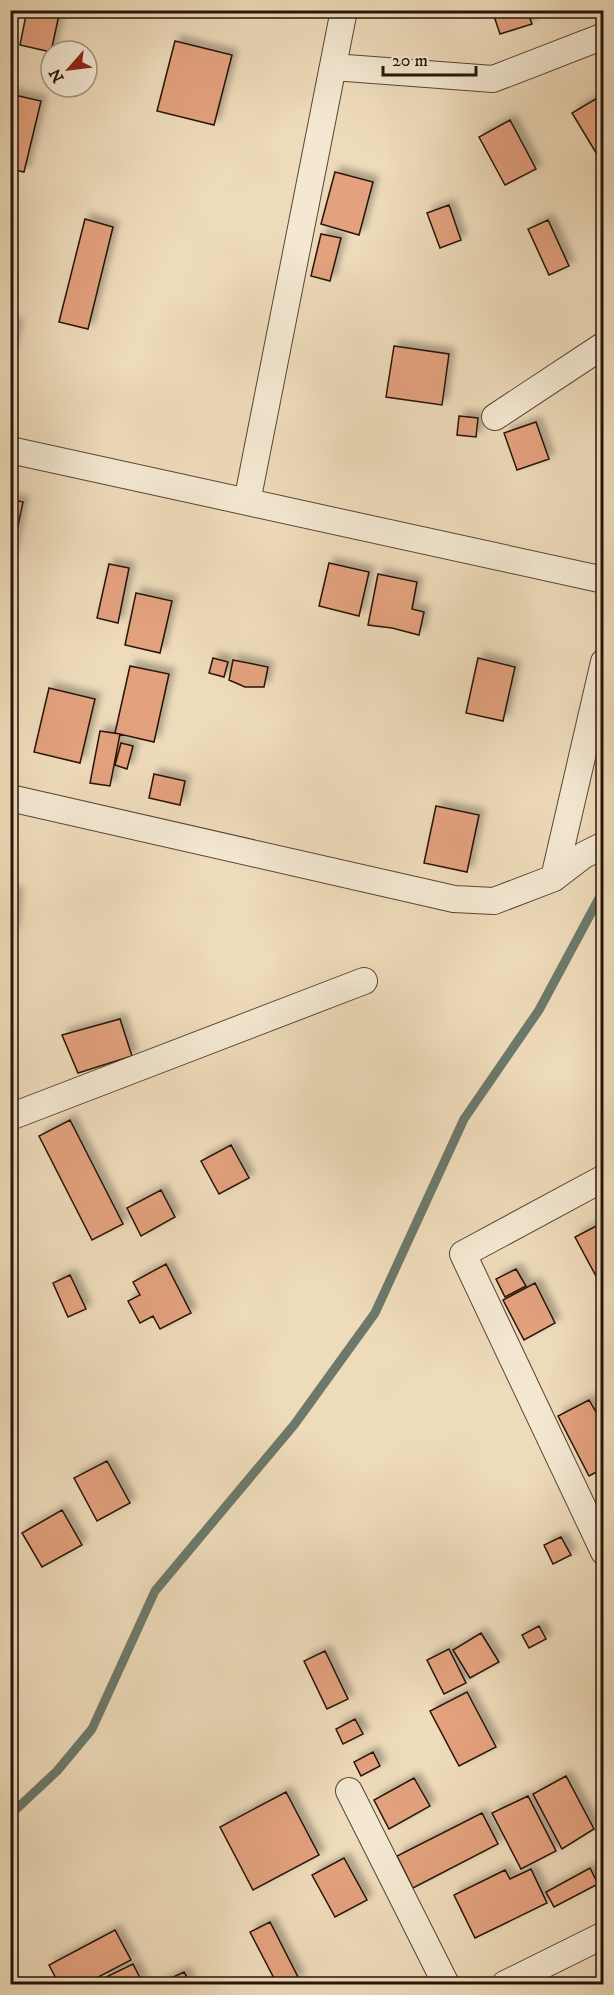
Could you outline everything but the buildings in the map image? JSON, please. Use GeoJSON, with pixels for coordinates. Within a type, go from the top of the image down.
{"type":"FeatureCollection","features":[{"type":"Feature","properties":{"kind":"street"},"geometry":{"type":"LineString","coordinates":[[247,502],[344,10]]}},
{"type":"Feature","properties":{"kind":"street"},"geometry":{"type":"LineString","coordinates":[[333,67],[493,79],[603,36]]}},
{"type":"Feature","properties":{"kind":"street"},"geometry":{"type":"LineString","coordinates":[[495,417],[603,345]]}},
{"type":"Feature","properties":{"kind":"street"},"geometry":{"type":"LineString","coordinates":[[10,450],[603,580]]}},
{"type":"Feature","properties":{"kind":"street"},"geometry":{"type":"LineString","coordinates":[[554,878],[603,662]]}},
{"type":"Feature","properties":{"kind":"street"},"geometry":{"type":"LineString","coordinates":[[10,798],[454,899],[494,902],[554,878],[584,855],[603,845]]}},
{"type":"Feature","properties":{"kind":"street"},"geometry":{"type":"LineString","coordinates":[[10,1117],[364,981]]}},
{"type":"Feature","properties":{"kind":"street"},"geometry":{"type":"LineString","coordinates":[[601,1540],[463,1254],[603,1178]]}},
{"type":"Feature","properties":{"kind":"street"},"geometry":{"type":"LineString","coordinates":[[349,1791],[446,1984]]}},
{"type":"Feature","properties":{"kind":"street"},"geometry":{"type":"LineString","coordinates":[[506,1984],[603,1935]]}},
{"type":"Feature","properties":{"kind":"waterway"},"geometry":{"type":"LineString","coordinates":[[10,1815],[57,1771],[92,1729],[155,1591],[294,1425],[375,1313],[464,1119],[539,1010],[604,889]]}}]}
